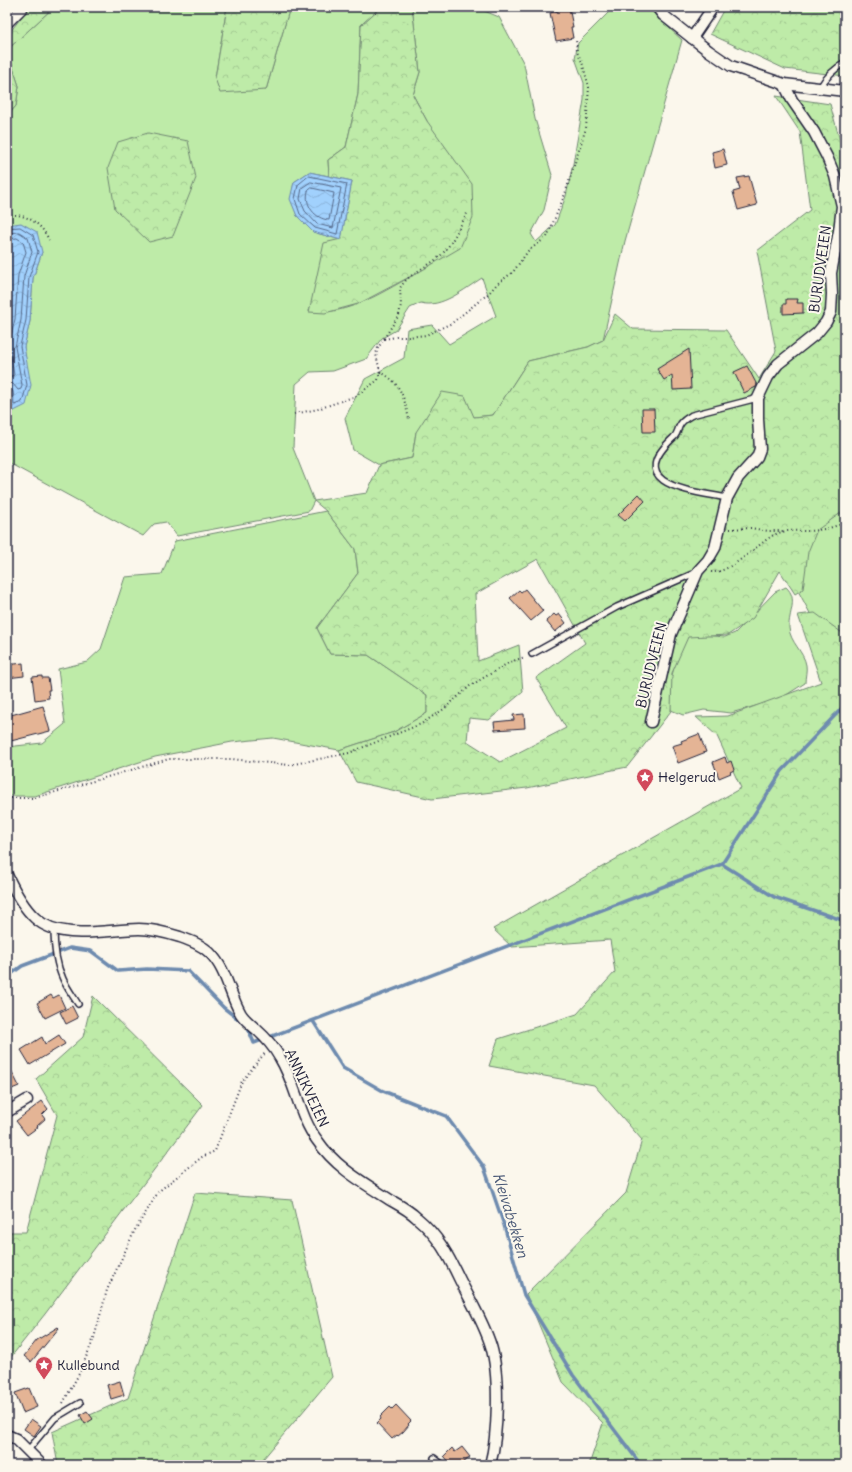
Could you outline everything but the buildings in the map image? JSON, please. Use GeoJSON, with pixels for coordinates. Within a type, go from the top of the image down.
{"type":"FeatureCollection","features":[{"type":"Feature","properties":{"kind":"street"},"geometry":{"type":"LineString","coordinates":[[7,23],[23,7]]}},
{"type":"Feature","properties":{"kind":"street"},"geometry":{"type":"LineString","coordinates":[[657,7],[663,15],[709,52],[731,66],[784,84],[845,91]]}},
{"type":"Feature","properties":{"kind":"street"},"geometry":{"type":"LineString","coordinates":[[692,38],[713,7]]}},
{"type":"Feature","properties":{"kind":"street","name":"BURUDVEIEN"},"geometry":{"type":"LineString","coordinates":[[651,722],[671,634],[698,571],[708,560],[715,548],[726,498],[738,478],[757,457],[760,449],[758,398],[768,377],[778,364],[817,333],[826,322],[831,312],[831,273],[840,231],[842,206],[835,176],[827,157],[814,132],[792,100],[784,84]]}},
{"type":"Feature","properties":{"kind":"street","name":"ANNIKVEIEN"},"geometry":{"type":"LineString","coordinates":[[7,875],[14,891],[35,918],[54,929],[81,932],[140,928],[167,932],[193,941],[210,953],[228,981],[239,1010],[271,1045],[281,1059],[290,1077],[307,1122],[315,1138],[326,1152],[336,1163],[352,1176],[415,1215],[429,1228],[444,1247],[483,1325],[491,1347],[495,1373],[496,1426],[490,1465]]}},
{"type":"Feature","properties":{"kind":"street"},"geometry":{"type":"LineString","coordinates":[[7,1112],[27,1100]]}},
{"type":"Feature","properties":{"kind":"street"},"geometry":{"type":"LineString","coordinates":[[7,1435],[28,1450],[42,1465]]}},
{"type":"Feature","properties":{"kind":"lane"},"geometry":{"type":"LineString","coordinates":[[819,88],[836,67],[845,63]]}},
{"type":"Feature","properties":{"kind":"lane"},"geometry":{"type":"LineString","coordinates":[[726,498],[681,489],[665,483],[658,476],[656,470],[656,459],[664,447],[676,435],[679,426],[684,420],[692,415],[758,398]]}},
{"type":"Feature","properties":{"kind":"lane","name":"BURUDVEIEN"},"geometry":{"type":"LineString","coordinates":[[532,654],[617,607],[698,571]]}},
{"type":"Feature","properties":{"kind":"lane"},"geometry":{"type":"LineString","coordinates":[[54,929],[57,960],[63,979],[78,1004]]}},
{"type":"Feature","properties":{"kind":"lane"},"geometry":{"type":"LineString","coordinates":[[28,1450],[55,1418],[80,1403]]}},
{"type":"Feature","properties":{"kind":"lane"},"geometry":{"type":"LineString","coordinates":[[434,1458],[443,1465]]}},
{"type":"Feature","properties":{"kind":"path"},"geometry":{"type":"LineString","coordinates":[[384,339],[396,336],[408,337],[426,334],[452,323],[489,293],[497,284],[514,272],[528,251],[547,237],[565,194],[586,128],[589,87],[582,62],[577,52],[576,40]]}},
{"type":"Feature","properties":{"kind":"path"},"geometry":{"type":"LineString","coordinates":[[294,414],[318,409],[356,396],[378,380],[380,372],[376,354],[399,315],[401,305],[400,288],[410,275],[439,256],[448,247],[468,212]]}},
{"type":"Feature","properties":{"kind":"path"},"geometry":{"type":"LineString","coordinates":[[7,216],[18,215],[26,217],[41,226],[49,240]]}},
{"type":"Feature","properties":{"kind":"path"},"geometry":{"type":"LineString","coordinates":[[380,372],[389,377],[399,388],[404,400],[408,419]]}},
{"type":"Feature","properties":{"kind":"path"},"geometry":{"type":"LineString","coordinates":[[7,422],[14,423]]}},
{"type":"Feature","properties":{"kind":"path"},"geometry":{"type":"LineString","coordinates":[[719,529],[751,528],[768,531],[817,530],[845,523]]}},
{"type":"Feature","properties":{"kind":"path"},"geometry":{"type":"LineString","coordinates":[[698,571],[717,573],[734,564],[772,536],[785,530]]}},
{"type":"Feature","properties":{"kind":"path"},"geometry":{"type":"LineString","coordinates":[[7,798],[35,798],[169,759],[231,759],[289,764],[348,753],[421,724],[444,708],[470,686],[510,662],[532,654]]}},
{"type":"Feature","properties":{"kind":"path"},"geometry":{"type":"LineString","coordinates":[[55,1418],[80,1372],[94,1338],[107,1290],[135,1230],[159,1191],[202,1157],[215,1150],[242,1081],[271,1045]]}},
{"type":"Feature","properties":{"kind":"green space"},"geometry":{"type":"Polygon","coordinates":[[[29,7],[54,7],[7,50],[7,36],[29,7]]]}},
{"type":"Feature","properties":{"kind":"green space"},"geometry":{"type":"Polygon","coordinates":[[[54,7],[227,7],[215,78],[266,90],[290,7],[381,7],[361,25],[358,94],[346,147],[328,160],[329,176],[309,172],[294,182],[291,199],[297,216],[313,232],[341,240],[309,311],[323,312],[352,306],[380,294],[419,272],[427,121],[413,95],[420,72],[412,7],[475,7],[499,17],[524,64],[535,119],[552,175],[544,210],[531,234],[536,242],[555,225],[566,196],[573,164],[584,100],[584,83],[575,58],[578,43],[614,7],[649,7],[656,16],[682,40],[625,241],[603,340],[588,347],[528,361],[493,415],[474,417],[416,432],[412,458],[379,465],[353,450],[345,418],[365,379],[404,358],[407,329],[432,325],[449,344],[496,316],[482,278],[461,292],[445,300],[429,304],[421,303],[410,308],[396,330],[382,338],[366,359],[333,371],[310,372],[296,384],[293,448],[314,501],[309,511],[177,536],[166,522],[154,524],[143,536],[7,462],[7,384],[9,389],[10,412],[26,360],[24,347],[30,321],[33,278],[42,252],[12,224],[7,225],[7,116],[16,106],[19,86],[7,50],[54,7]]]}},
{"type":"Feature","properties":{"kind":"green space"},"geometry":{"type":"Polygon","coordinates":[[[227,7],[290,7],[266,90],[220,93],[215,78],[227,7]]]}},
{"type":"Feature","properties":{"kind":"green space"},"geometry":{"type":"Polygon","coordinates":[[[381,7],[412,7],[420,72],[413,95],[427,121],[472,184],[473,217],[460,248],[419,272],[358,304],[325,313],[309,312],[324,243],[341,239],[352,181],[329,176],[328,160],[346,147],[358,94],[361,25],[381,7]]]}},
{"type":"Feature","properties":{"kind":"green space"},"geometry":{"type":"Polygon","coordinates":[[[725,7],[845,7],[845,76],[785,69],[710,34],[725,7]]]}},
{"type":"Feature","properties":{"kind":"green space"},"geometry":{"type":"Polygon","coordinates":[[[7,50],[19,86],[16,106],[7,116],[7,50]]]}},
{"type":"Feature","properties":{"kind":"green space"},"geometry":{"type":"Polygon","coordinates":[[[776,96],[830,104],[845,159],[845,510],[817,530],[808,552],[803,589],[795,594],[780,571],[753,618],[728,635],[688,637],[672,673],[671,711],[627,767],[527,788],[432,799],[356,782],[339,750],[394,732],[427,713],[427,695],[368,655],[330,654],[317,628],[358,573],[355,549],[326,511],[314,501],[367,493],[379,465],[412,458],[416,432],[442,392],[465,396],[474,417],[493,415],[528,361],[588,347],[603,340],[615,314],[633,329],[726,330],[759,379],[776,351],[757,251],[810,210],[800,132],[776,96]],[[538,559],[475,594],[478,661],[519,645],[523,692],[489,720],[469,718],[467,741],[500,762],[566,728],[536,678],[585,643],[538,559]]]}},
{"type":"Feature","properties":{"kind":"green space"},"geometry":{"type":"Polygon","coordinates":[[[148,133],[188,141],[196,178],[173,236],[149,242],[115,209],[108,168],[118,142],[148,133]]]}},
{"type":"Feature","properties":{"kind":"green space"},"geometry":{"type":"Polygon","coordinates":[[[326,511],[355,549],[358,573],[317,628],[330,654],[368,655],[427,695],[427,713],[394,732],[339,750],[273,738],[232,742],[155,757],[35,796],[7,796],[7,747],[42,743],[65,724],[58,669],[87,662],[101,649],[125,577],[162,574],[175,541],[326,511]]]}},
{"type":"Feature","properties":{"kind":"green space"},"geometry":{"type":"Polygon","coordinates":[[[845,511],[845,643],[812,617],[795,585],[803,541],[828,516],[845,511]]]}},
{"type":"Feature","properties":{"kind":"green space"},"geometry":{"type":"Polygon","coordinates":[[[786,587],[792,596],[789,628],[792,638],[805,660],[805,683],[780,699],[731,713],[704,710],[683,715],[671,710],[668,689],[682,640],[692,634],[725,637],[735,633],[775,592],[786,587]]]}},
{"type":"Feature","properties":{"kind":"green space"},"geometry":{"type":"Polygon","coordinates":[[[815,613],[845,635],[845,1465],[589,1465],[603,1423],[563,1382],[526,1294],[626,1193],[642,1140],[594,1085],[489,1066],[498,1039],[577,1014],[615,972],[610,940],[512,947],[493,929],[741,788],[717,736],[696,717],[728,716],[821,682],[798,615],[815,613]]]}},
{"type":"Feature","properties":{"kind":"green space"},"geometry":{"type":"Polygon","coordinates":[[[93,996],[203,1105],[7,1362],[7,1254],[10,1232],[26,1232],[57,1115],[36,1079],[83,1037],[93,996]]]}},
{"type":"Feature","properties":{"kind":"green space"},"geometry":{"type":"Polygon","coordinates":[[[195,1193],[292,1200],[332,1377],[258,1465],[58,1465],[52,1432],[128,1398],[195,1193]]]}},
{"type":"Feature","properties":{"kind":"water"},"geometry":{"type":"Polygon","coordinates":[[[309,172],[352,181],[341,240],[313,232],[297,216],[290,199],[294,182],[309,172]]]}},
{"type":"Feature","properties":{"kind":"water"},"geometry":{"type":"Polygon","coordinates":[[[21,223],[37,232],[42,252],[33,278],[30,321],[24,347],[31,385],[26,405],[10,413],[9,389],[7,384],[7,225],[21,223]]]}},
{"type":"Feature","properties":{"kind":"waterway"},"geometry":{"type":"LineString","coordinates":[[7,977],[22,966],[70,948],[91,951],[118,971],[147,969],[188,971],[224,1008],[247,1026],[254,1043],[722,864],[782,771],[845,705]]}},
{"type":"Feature","properties":{"kind":"waterway"},"geometry":{"type":"LineString","coordinates":[[722,864],[774,897],[845,921]]}},
{"type":"Feature","properties":{"kind":"waterway","name":"Kleivabekken"},"geometry":{"type":"LineString","coordinates":[[313,1021],[343,1068],[383,1091],[446,1116],[484,1167],[504,1225],[524,1295],[573,1375],[641,1465]]}},
{"type":"Feature","properties":{"kind":"place","name":"Helgerud"},"geometry":{"type":"Point","coordinates":[645,792]}},
{"type":"Feature","properties":{"kind":"place","name":"Kullebund"},"geometry":{"type":"Point","coordinates":[44,1380]}}]}
